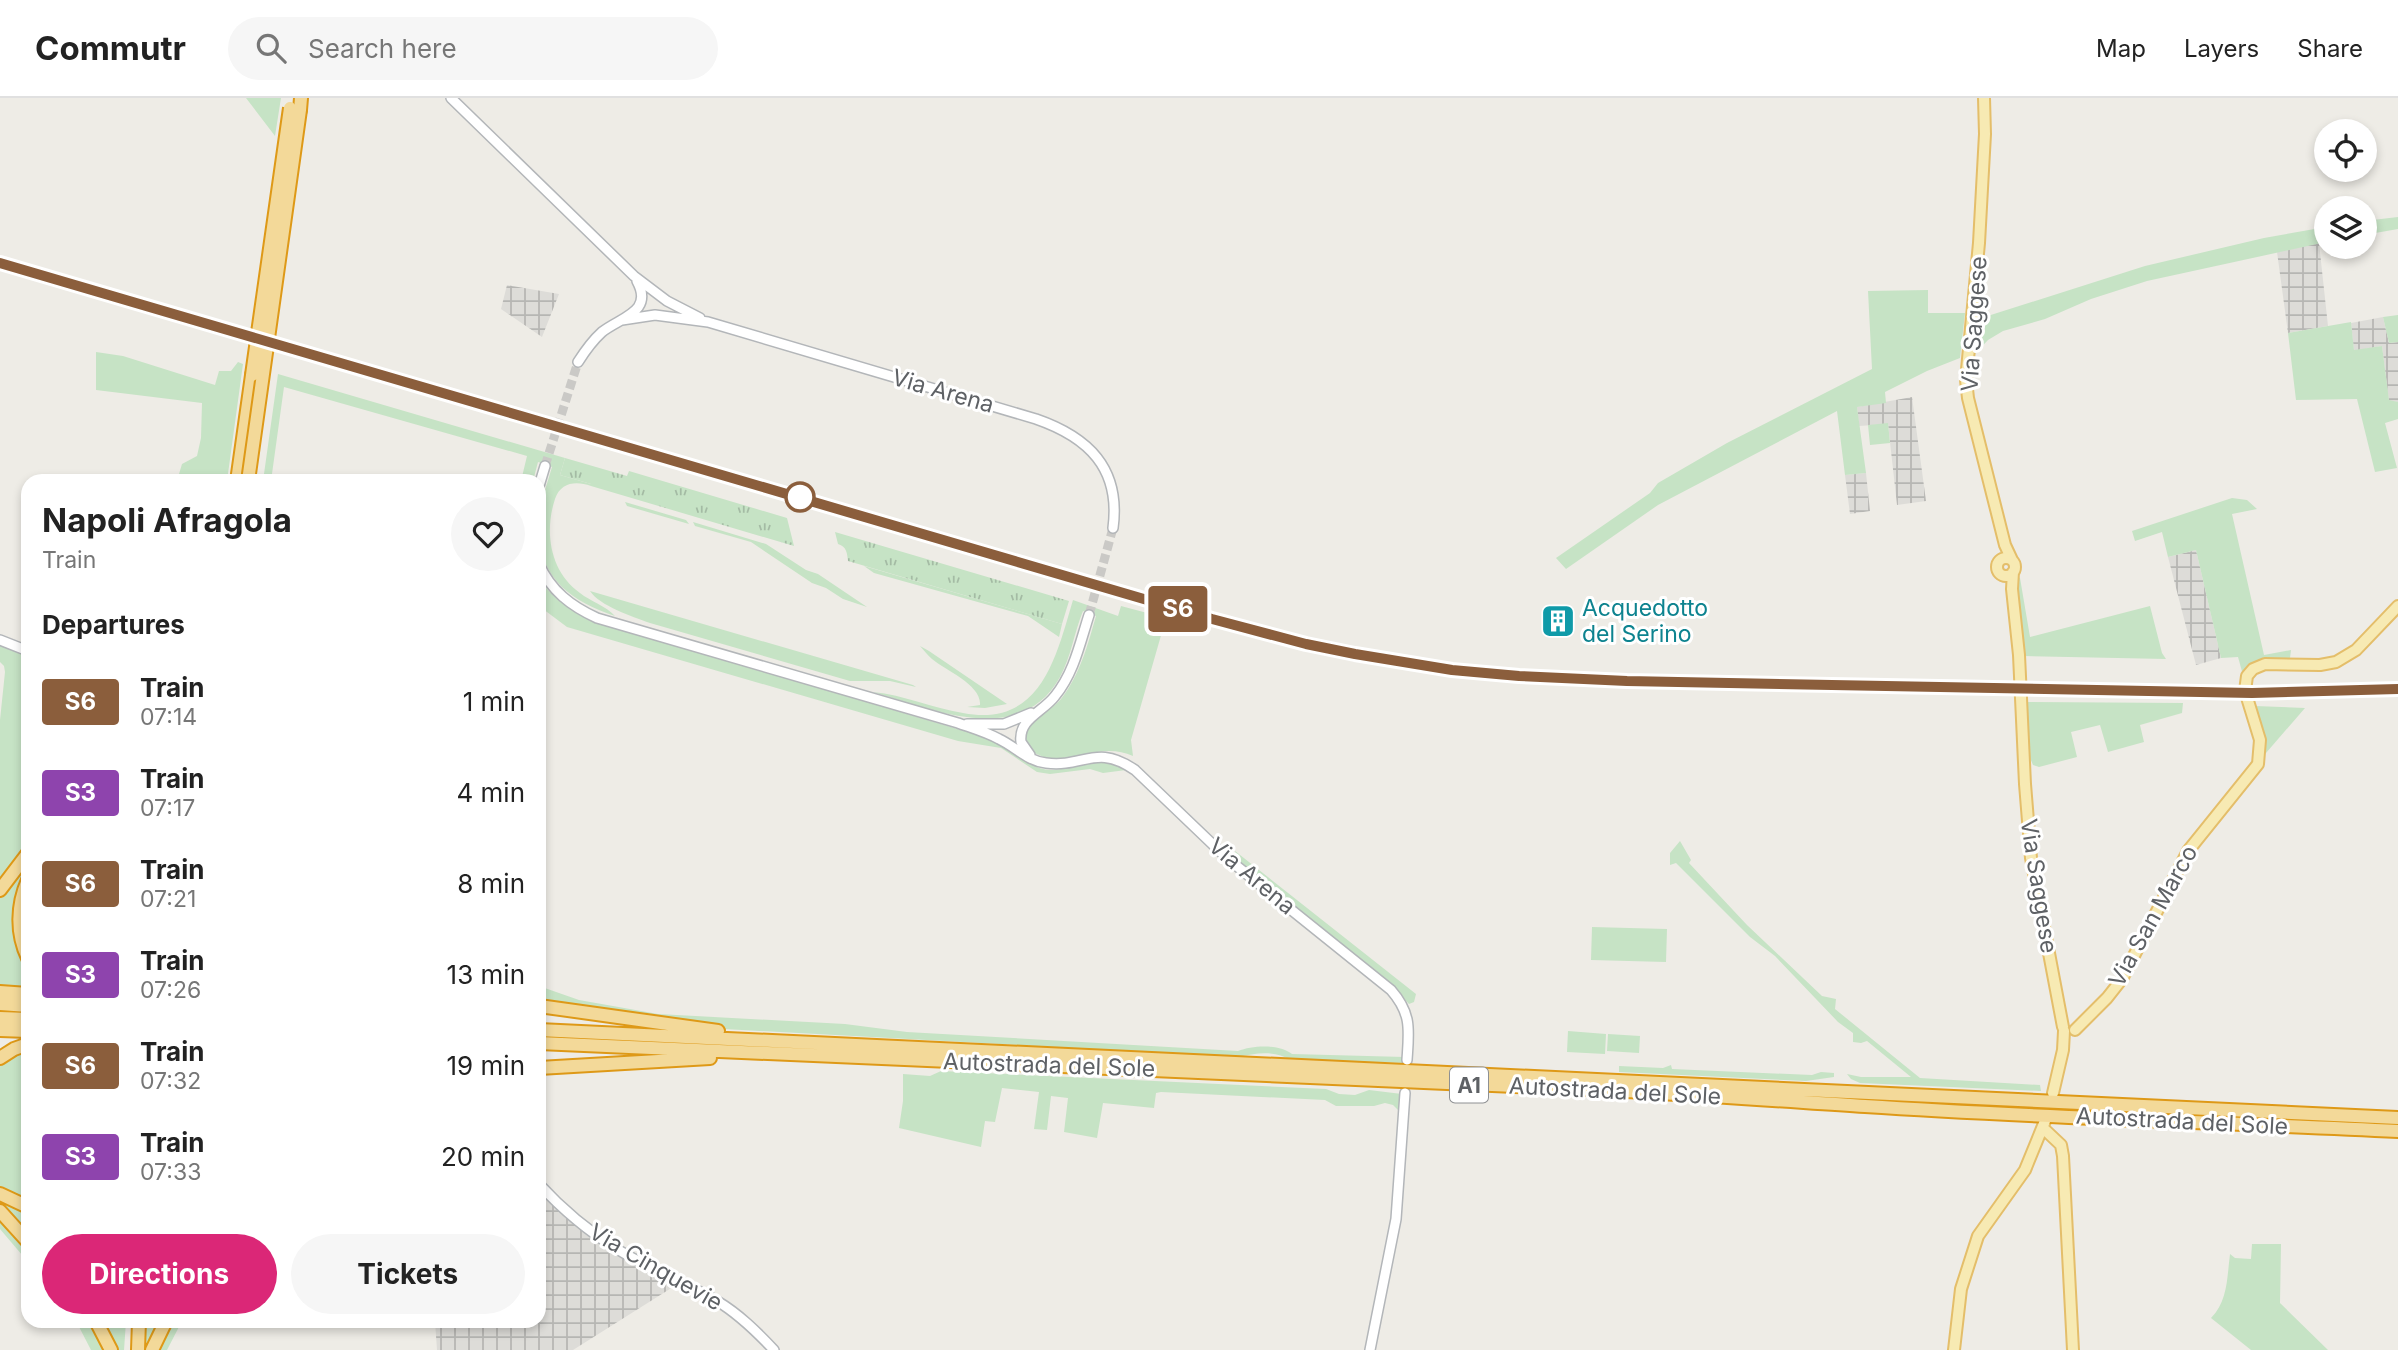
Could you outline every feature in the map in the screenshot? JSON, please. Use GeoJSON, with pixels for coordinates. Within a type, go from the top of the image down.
{"type":"FeatureCollection","features":[{"type":"Feature","properties":{"kind":"highway"},"geometry":{"type":"LineString","coordinates":[[250,474],[295,104]]}},
{"type":"Feature","properties":{"kind":"highway"},"geometry":{"type":"LineString","coordinates":[[238,474],[295,104]]}},
{"type":"Feature","properties":{"kind":"highway"},"geometry":{"type":"LineString","coordinates":[[0,890],[21,862]]}},
{"type":"Feature","properties":{"kind":"highway"},"geometry":{"type":"LineString","coordinates":[[21,898],[18,917],[21,938]]}},
{"type":"Feature","properties":{"kind":"highway"},"geometry":{"type":"LineString","coordinates":[[0,992],[21,994]]}},
{"type":"Feature","properties":{"kind":"highway"},"geometry":{"type":"LineString","coordinates":[[546,1002],[563,1008]]}},
{"type":"Feature","properties":{"kind":"highway"},"geometry":{"type":"LineString","coordinates":[[0,1004],[21,1006]]}},
{"type":"Feature","properties":{"kind":"highway"},"geometry":{"type":"LineString","coordinates":[[546,1007],[723,1031],[889,1046]]}},
{"type":"Feature","properties":{"kind":"highway"},"geometry":{"type":"LineString","coordinates":[[0,1018],[21,1019]]}},
{"type":"Feature","properties":{"kind":"highway"},"geometry":{"type":"LineString","coordinates":[[0,1030],[21,1031]]}},
{"type":"Feature","properties":{"kind":"highway","name":"Autostrada del Sole"},"geometry":{"type":"LineString","coordinates":[[546,1030],[2398,1118]]}},
{"type":"Feature","properties":{"kind":"highway","name":"Autostrada del Sole"},"geometry":{"type":"LineString","coordinates":[[546,1043],[1539,1087],[1867,1106],[2398,1131]]}},
{"type":"Feature","properties":{"kind":"highway"},"geometry":{"type":"LineString","coordinates":[[0,1058],[21,1046]]}},
{"type":"Feature","properties":{"kind":"highway"},"geometry":{"type":"LineString","coordinates":[[546,1068],[671,1059],[831,1056]]}},
{"type":"Feature","properties":{"kind":"highway"},"geometry":{"type":"LineString","coordinates":[[0,1194],[21,1204]]}},
{"type":"Feature","properties":{"kind":"highway"},"geometry":{"type":"LineString","coordinates":[[0,1211],[21,1234]]}},
{"type":"Feature","properties":{"kind":"highway"},"geometry":{"type":"LineString","coordinates":[[100,1328],[111,1350]]}},
{"type":"Feature","properties":{"kind":"highway"},"geometry":{"type":"LineString","coordinates":[[130,1350],[131,1328]]}},
{"type":"Feature","properties":{"kind":"highway"},"geometry":{"type":"LineString","coordinates":[[138,1328],[138,1350]]}},
{"type":"Feature","properties":{"kind":"highway"},"geometry":{"type":"LineString","coordinates":[[152,1350],[163,1328]]}},
{"type":"Feature","properties":{"kind":"main road","name":"Via Saggese"},"geometry":{"type":"LineString","coordinates":[[1984,98],[1986,134],[1966,380],[1970,408],[2007,559]]}},
{"type":"Feature","properties":{"kind":"main road"},"geometry":{"type":"LineString","coordinates":[[2000,573],[2008,575],[2013,572],[2015,566],[2007,559],[1997,565],[2000,573],[2012,589]]}},
{"type":"Feature","properties":{"kind":"main road","name":"Via Saggese"},"geometry":{"type":"LineString","coordinates":[[2013,572],[2031,858],[2068,1026]]}},
{"type":"Feature","properties":{"kind":"main road","name":"Via San Marco"},"geometry":{"type":"LineString","coordinates":[[2068,1026],[2090,1016],[2125,974],[2188,851],[2258,764],[2260,740],[2245,691],[2247,676],[2253,669],[2265,664],[2336,663],[2356,650],[2398,606]]}},
{"type":"Feature","properties":{"kind":"main road"},"geometry":{"type":"LineString","coordinates":[[2053,1093],[2068,1026]]}},
{"type":"Feature","properties":{"kind":"main road"},"geometry":{"type":"LineString","coordinates":[[1954,1350],[1961,1289],[1978,1236],[2025,1170],[2044,1124],[2061,1145],[2063,1156],[2073,1350]]}},
{"type":"Feature","properties":{"kind":"street","name":"Via Arena"},"geometry":{"type":"LineString","coordinates":[[451,98],[634,276],[667,301],[708,322]]}},
{"type":"Feature","properties":{"kind":"street","name":"Via Arena"},"geometry":{"type":"LineString","coordinates":[[578,362],[599,334],[633,312],[641,302],[641,289],[634,276]]}},
{"type":"Feature","properties":{"kind":"street","name":"Via Arena"},"geometry":{"type":"LineString","coordinates":[[622,320],[655,315],[708,322],[1062,429],[1091,450],[1104,468],[1114,501],[1113,528]]}},
{"type":"Feature","properties":{"kind":"street"},"geometry":{"type":"LineString","coordinates":[[543,474],[545,466]]}},
{"type":"Feature","properties":{"kind":"street"},"geometry":{"type":"LineString","coordinates":[[546,579],[569,603],[597,618],[958,723],[999,739],[1033,761],[1043,763]]}},
{"type":"Feature","properties":{"kind":"street"},"geometry":{"type":"LineString","coordinates":[[1043,763],[1024,749],[1021,733],[1027,721],[1054,698],[1070,671],[1089,615]]}},
{"type":"Feature","properties":{"kind":"street"},"geometry":{"type":"LineString","coordinates":[[0,640],[21,648]]}},
{"type":"Feature","properties":{"kind":"street"},"geometry":{"type":"LineString","coordinates":[[958,723],[1004,723],[1026,716],[1054,698]]}},
{"type":"Feature","properties":{"kind":"street","name":"Via Arena"},"geometry":{"type":"LineString","coordinates":[[1043,763],[1109,757],[1117,758],[1135,769],[1228,859],[1391,990],[1407,1013],[1408,1060]]}},
{"type":"Feature","properties":{"kind":"street"},"geometry":{"type":"LineString","coordinates":[[1370,1350],[1396,1219],[1405,1093]]}},
{"type":"Feature","properties":{"kind":"street","name":"Via Cinquevie"},"geometry":{"type":"LineString","coordinates":[[546,1191],[597,1236],[619,1251],[720,1303],[755,1330],[774,1350]]}},
{"type":"Feature","properties":{"kind":"shaded area"},"geometry":{"type":"Polygon","coordinates":[[[2314,244],[2314,259],[2321,259],[2328,326],[2288,333],[2277,252],[2314,244]]]}},
{"type":"Feature","properties":{"kind":"shaded area"},"geometry":{"type":"Polygon","coordinates":[[[507,285],[559,294],[542,337],[501,309],[507,285]]]}},
{"type":"Feature","properties":{"kind":"shaded area"},"geometry":{"type":"Polygon","coordinates":[[[2383,317],[2389,343],[2398,342],[2398,402],[2389,401],[2382,346],[2354,351],[2351,323],[2383,317]]]}},
{"type":"Feature","properties":{"kind":"shaded area"},"geometry":{"type":"Polygon","coordinates":[[[1912,397],[1926,501],[1897,505],[1888,424],[1859,426],[1857,407],[1912,397]]]}},
{"type":"Feature","properties":{"kind":"shaded area"},"geometry":{"type":"Polygon","coordinates":[[[1866,473],[1870,511],[1850,514],[1845,475],[1866,473]]]}},
{"type":"Feature","properties":{"kind":"shaded area"},"geometry":{"type":"Polygon","coordinates":[[[2196,550],[2221,658],[2196,665],[2168,557],[2196,550]]]}},
{"type":"Feature","properties":{"kind":"shaded area"},"geometry":{"type":"Polygon","coordinates":[[[546,1198],[595,1239],[649,1271],[652,1276],[673,1284],[673,1287],[573,1350],[437,1350],[435,1328],[546,1328],[546,1198]]]}},
{"type":"Feature","properties":{"kind":"green space"},"geometry":{"type":"Polygon","coordinates":[[[246,98],[281,98],[275,136],[246,98]]]}},
{"type":"Feature","properties":{"kind":"green space"},"geometry":{"type":"Polygon","coordinates":[[[2398,217],[2398,229],[2377,233],[2377,219],[2398,217]]]}},
{"type":"Feature","properties":{"kind":"green space"},"geometry":{"type":"Polygon","coordinates":[[[2314,229],[2314,245],[2147,281],[2091,299],[2045,319],[2003,331],[1988,340],[1971,358],[1975,320],[2145,266],[2314,229]]]}},
{"type":"Feature","properties":{"kind":"green space"},"geometry":{"type":"Polygon","coordinates":[[[1928,290],[1928,313],[1965,313],[1960,358],[1885,392],[1886,403],[1857,407],[1866,473],[1845,475],[1837,411],[1658,505],[1566,569],[1556,558],[1650,493],[1658,483],[1727,443],[1872,369],[1868,291],[1928,290]]]}},
{"type":"Feature","properties":{"kind":"green space"},"geometry":{"type":"Polygon","coordinates":[[[2398,315],[2398,342],[2389,343],[2383,317],[2398,315]]]}},
{"type":"Feature","properties":{"kind":"green space"},"geometry":{"type":"Polygon","coordinates":[[[2351,322],[2354,350],[2382,346],[2389,400],[2398,402],[2398,419],[2385,423],[2397,468],[2375,472],[2357,399],[2296,400],[2288,333],[2351,322]]]}},
{"type":"Feature","properties":{"kind":"green space"},"geometry":{"type":"Polygon","coordinates":[[[96,352],[123,356],[215,385],[219,371],[231,371],[238,362],[243,364],[228,474],[179,474],[182,464],[197,456],[201,438],[202,403],[96,390],[96,352]]]}},
{"type":"Feature","properties":{"kind":"green space"},"geometry":{"type":"Polygon","coordinates":[[[278,374],[565,458],[560,475],[591,486],[570,484],[561,489],[555,499],[550,538],[556,563],[570,584],[615,616],[572,596],[552,575],[546,564],[546,487],[552,467],[538,462],[535,474],[523,474],[527,456],[284,387],[272,474],[264,474],[278,374]]]}},
{"type":"Feature","properties":{"kind":"green space"},"geometry":{"type":"Polygon","coordinates":[[[1888,423],[1890,443],[1870,445],[1868,425],[1888,423]]]}},
{"type":"Feature","properties":{"kind":"green space"},"geometry":{"type":"Polygon","coordinates":[[[565,458],[627,476],[629,471],[787,518],[794,546],[560,475],[565,458]]]}},
{"type":"Feature","properties":{"kind":"green space"},"geometry":{"type":"Polygon","coordinates":[[[2232,498],[2247,500],[2257,509],[2232,514],[2264,655],[2291,650],[2290,658],[2243,675],[2238,657],[2221,658],[2196,550],[2168,557],[2162,532],[2135,541],[2132,531],[2232,498]]]}},
{"type":"Feature","properties":{"kind":"green space"},"geometry":{"type":"Polygon","coordinates":[[[625,502],[686,520],[689,524],[627,506],[625,502]]]}},
{"type":"Feature","properties":{"kind":"green space"},"geometry":{"type":"Polygon","coordinates":[[[693,522],[766,544],[867,607],[843,599],[812,583],[751,542],[695,526],[693,522]]]}},
{"type":"Feature","properties":{"kind":"green space"},"geometry":{"type":"Polygon","coordinates":[[[835,532],[1069,601],[1062,624],[848,561],[846,551],[838,544],[835,532]]]}},
{"type":"Feature","properties":{"kind":"green space"},"geometry":{"type":"Polygon","coordinates":[[[864,566],[1062,624],[1059,637],[1028,616],[874,573],[864,566]]]}},
{"type":"Feature","properties":{"kind":"green space"},"geometry":{"type":"Polygon","coordinates":[[[2016,575],[2020,578],[2030,637],[2150,606],[2166,659],[2023,656],[2016,575]]]}},
{"type":"Feature","properties":{"kind":"green space"},"geometry":{"type":"Polygon","coordinates":[[[546,587],[565,605],[597,622],[988,738],[1043,769],[1061,769],[1099,762],[1117,765],[1126,770],[1103,773],[1090,769],[1050,774],[1037,772],[1001,748],[958,741],[567,627],[546,611],[546,587]]]}},
{"type":"Feature","properties":{"kind":"green space"},"geometry":{"type":"Polygon","coordinates":[[[590,591],[916,687],[890,681],[850,681],[650,623],[608,606],[590,591]]]}},
{"type":"Feature","properties":{"kind":"green space"},"geometry":{"type":"Polygon","coordinates":[[[1073,600],[1118,616],[1121,606],[1166,618],[1131,740],[1133,756],[1108,751],[1049,758],[1036,753],[1025,742],[1025,730],[1061,699],[1078,670],[1096,616],[1083,611],[1060,677],[1043,699],[1022,712],[999,718],[974,718],[948,714],[873,692],[963,713],[989,715],[1011,710],[1028,699],[1041,684],[1060,644],[1073,600]]]}},
{"type":"Feature","properties":{"kind":"green space"},"geometry":{"type":"Polygon","coordinates":[[[0,643],[21,651],[21,858],[0,886],[0,720],[5,672],[0,662],[0,643]]]}},
{"type":"Feature","properties":{"kind":"green space"},"geometry":{"type":"Polygon","coordinates":[[[920,646],[1007,704],[985,708],[967,707],[980,705],[975,691],[932,659],[920,646]]]}},
{"type":"Feature","properties":{"kind":"green space"},"geometry":{"type":"Polygon","coordinates":[[[2026,702],[2183,703],[2182,713],[2140,725],[2144,742],[2108,752],[2100,725],[2071,732],[2077,757],[2039,767],[2033,765],[2030,758],[2026,702]]]}},
{"type":"Feature","properties":{"kind":"green space"},"geometry":{"type":"Polygon","coordinates":[[[2255,706],[2305,708],[2266,753],[2255,706]]]}},
{"type":"Feature","properties":{"kind":"green space"},"geometry":{"type":"Polygon","coordinates":[[[1680,841],[1691,860],[1689,863],[1747,925],[1822,996],[1836,999],[1835,1009],[1920,1078],[2040,1085],[2041,1091],[1860,1083],[1851,1079],[1847,1074],[1861,1077],[1911,1077],[1867,1041],[1853,1042],[1853,1033],[1838,1022],[1775,956],[1750,937],[1676,863],[1670,865],[1670,853],[1680,841]]]}},
{"type":"Feature","properties":{"kind":"green space"},"geometry":{"type":"Polygon","coordinates":[[[1235,851],[1416,994],[1414,1002],[1409,1004],[1394,988],[1282,900],[1236,859],[1235,851]]]}},
{"type":"Feature","properties":{"kind":"green space"},"geometry":{"type":"Polygon","coordinates":[[[21,868],[21,989],[0,988],[0,896],[21,868]]]}},
{"type":"Feature","properties":{"kind":"green space"},"geometry":{"type":"Polygon","coordinates":[[[1592,927],[1667,929],[1666,962],[1591,960],[1592,927]]]}},
{"type":"Feature","properties":{"kind":"green space"},"geometry":{"type":"Polygon","coordinates":[[[546,988],[579,1000],[658,1014],[845,1024],[907,1032],[1238,1051],[1266,1046],[1281,1048],[1292,1054],[1405,1057],[1404,1063],[1291,1060],[1272,1054],[1238,1057],[724,1029],[563,1008],[546,1001],[546,988]]]}},
{"type":"Feature","properties":{"kind":"green space"},"geometry":{"type":"Polygon","coordinates":[[[1568,1031],[1606,1034],[1605,1054],[1567,1052],[1568,1031]]]}},
{"type":"Feature","properties":{"kind":"green space"},"geometry":{"type":"Polygon","coordinates":[[[1608,1034],[1640,1036],[1639,1053],[1607,1051],[1608,1034]]]}},
{"type":"Feature","properties":{"kind":"green space"},"geometry":{"type":"Polygon","coordinates":[[[21,1052],[21,1200],[0,1186],[0,1066],[21,1052]]]}},
{"type":"Feature","properties":{"kind":"green space"},"geometry":{"type":"Polygon","coordinates":[[[1671,1065],[1672,1069],[1812,1075],[1821,1072],[1834,1073],[1834,1077],[1806,1081],[1619,1072],[1619,1066],[1663,1068],[1671,1065]]]}},
{"type":"Feature","properties":{"kind":"green space"},"geometry":{"type":"Polygon","coordinates":[[[941,1071],[1326,1089],[1339,1094],[1355,1095],[1369,1090],[1402,1094],[1401,1113],[1393,1105],[1385,1103],[1374,1106],[1336,1106],[1325,1100],[1161,1092],[1156,1093],[1154,1108],[1103,1103],[1097,1138],[1064,1132],[1068,1098],[1051,1096],[1047,1130],[1034,1129],[1039,1092],[1002,1088],[995,1122],[985,1121],[981,1147],[899,1128],[903,1074],[930,1076],[941,1071]]]}},
{"type":"Feature","properties":{"kind":"green space"},"geometry":{"type":"Polygon","coordinates":[[[0,1197],[21,1207],[21,1227],[0,1204],[0,1197]]]}},
{"type":"Feature","properties":{"kind":"green space"},"geometry":{"type":"Polygon","coordinates":[[[0,1215],[21,1238],[21,1254],[0,1229],[0,1215]]]}},
{"type":"Feature","properties":{"kind":"green space"},"geometry":{"type":"Polygon","coordinates":[[[2252,1244],[2281,1244],[2280,1303],[2328,1350],[2251,1350],[2211,1318],[2224,1296],[2230,1254],[2235,1258],[2251,1259],[2252,1244]]]}},
{"type":"Feature","properties":{"kind":"green space"},"geometry":{"type":"Polygon","coordinates":[[[80,1328],[96,1328],[108,1350],[91,1350],[80,1328]]]}},
{"type":"Feature","properties":{"kind":"green space"},"geometry":{"type":"Polygon","coordinates":[[[104,1328],[126,1328],[124,1350],[114,1350],[104,1328]]]}},
{"type":"Feature","properties":{"kind":"green space"},"geometry":{"type":"Polygon","coordinates":[[[144,1328],[160,1328],[150,1350],[143,1350],[144,1328]]]}},
{"type":"Feature","properties":{"kind":"green space"},"geometry":{"type":"Polygon","coordinates":[[[168,1328],[178,1328],[167,1350],[157,1350],[168,1328]]]}},
{"type":"Feature","properties":{"kind":"tunnel"},"geometry":{"type":"LineString","coordinates":[[545,466],[578,362]]}},
{"type":"Feature","properties":{"kind":"tunnel"},"geometry":{"type":"LineString","coordinates":[[1089,615],[1113,528]]}},
{"type":"Feature","properties":{"kind":"railway"},"geometry":{"type":"LineString","coordinates":[[0,267],[782,497]]}},
{"type":"Feature","properties":{"kind":"railway"},"geometry":{"type":"LineString","coordinates":[[829,506],[1235,626],[1306,644],[1430,667],[1563,679],[2010,688]]}},
{"type":"Feature","properties":{"kind":"train","name":"S6"},"geometry":{"type":"LineString","coordinates":[[0,263],[1212,619],[1306,644],[1381,659],[1497,675],[1627,681],[2252,693],[2398,689]]}},
{"type":"Feature","properties":{"kind":"place","name":"Acquedotto del Serino"},"geometry":{"type":"Point","coordinates":[1558,621]}}]}
